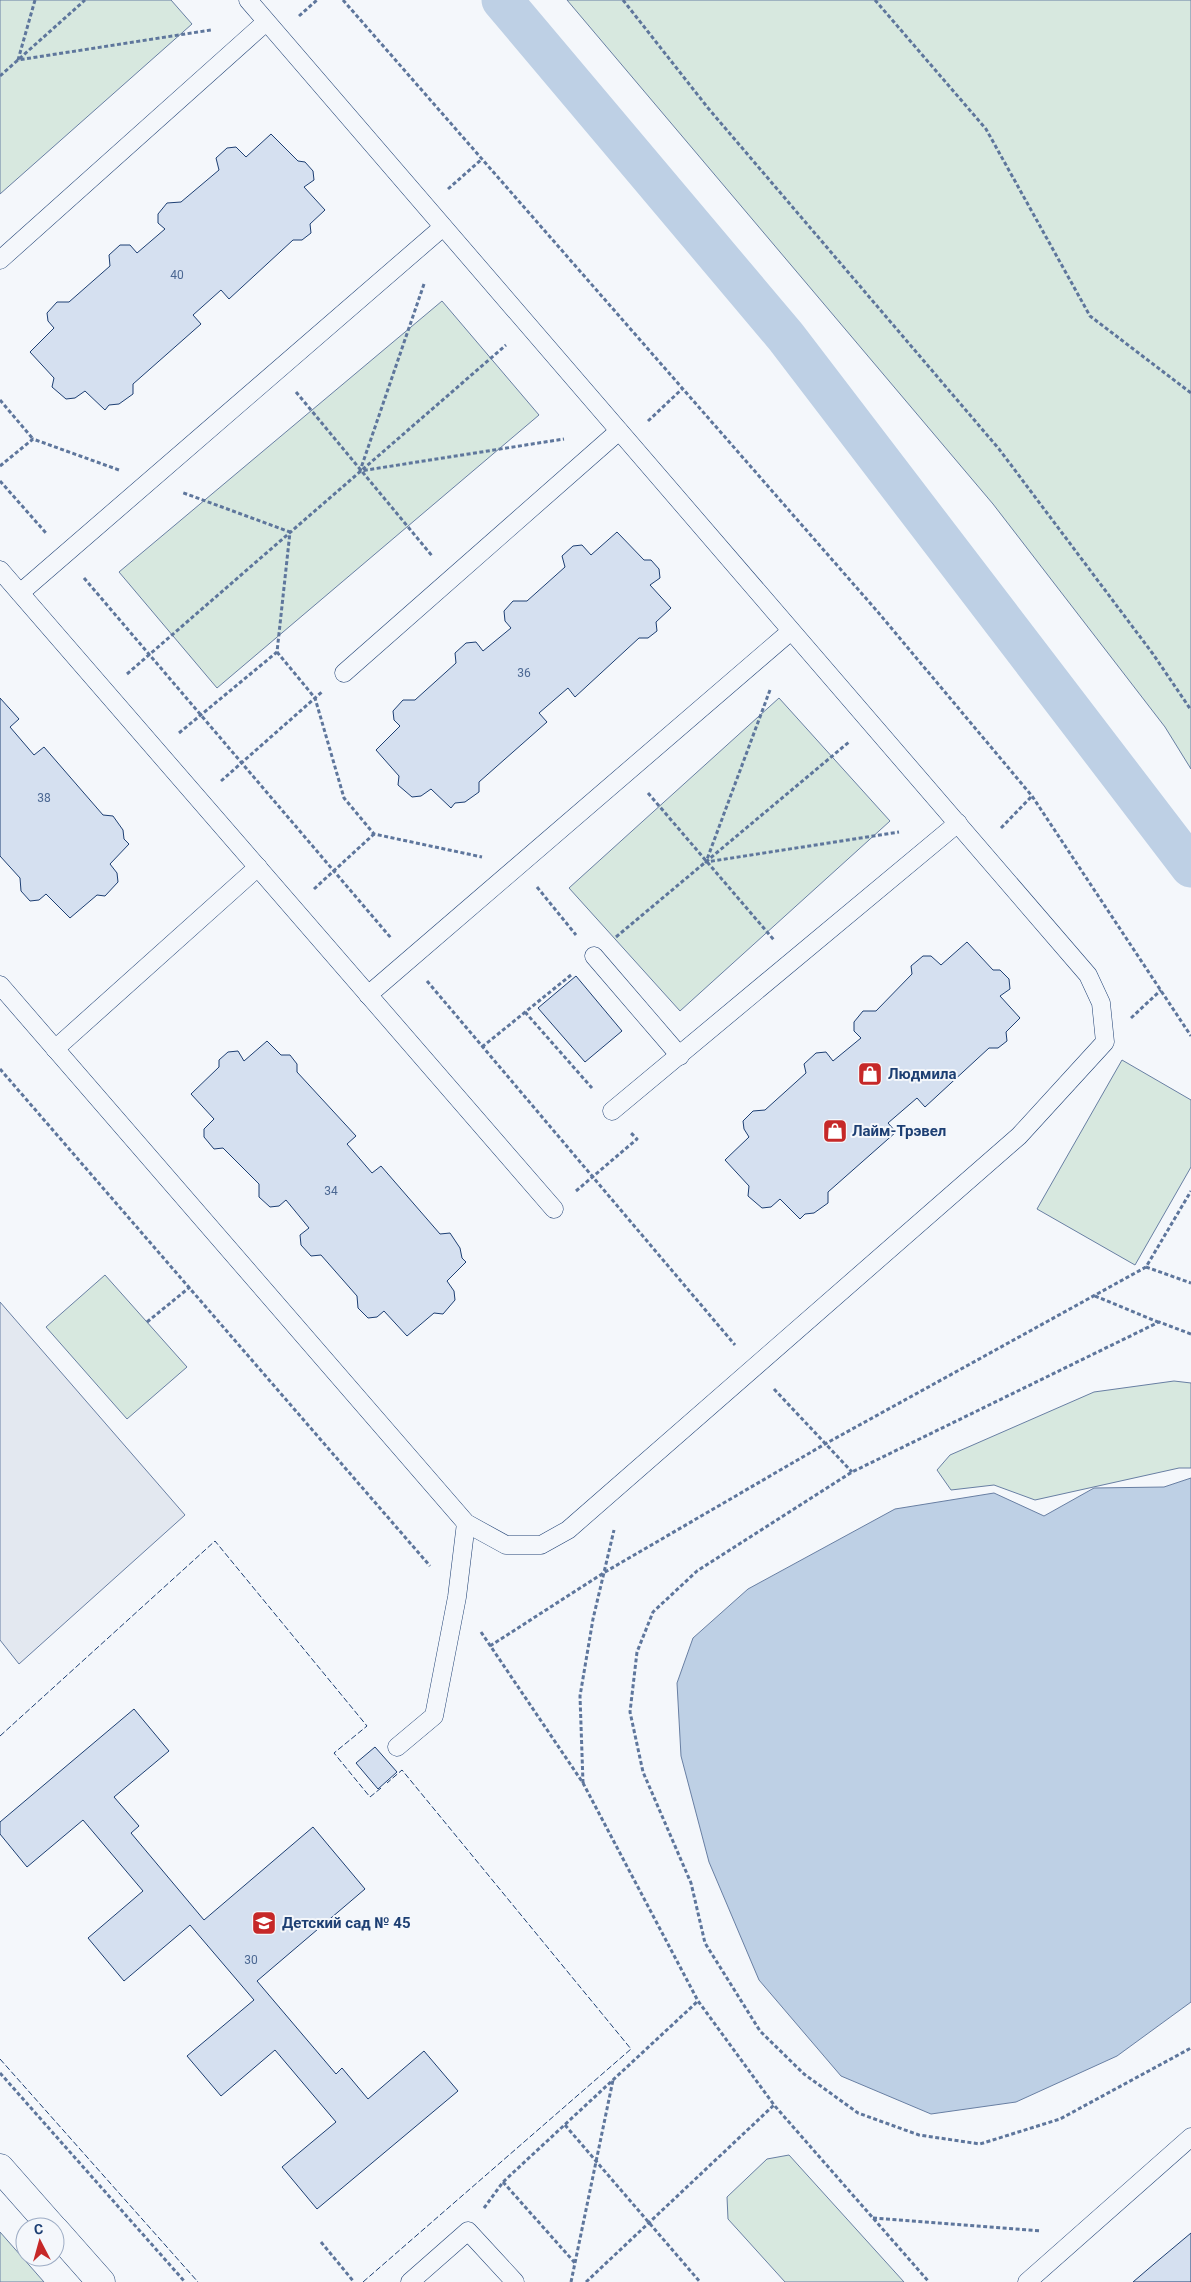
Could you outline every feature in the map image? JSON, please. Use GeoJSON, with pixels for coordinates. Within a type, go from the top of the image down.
{"type":"FeatureCollection","features":[{"type":"Feature","properties":{"kind":"street"},"geometry":{"type":"LineString","coordinates":[[0,2168],[43,2217]]}},
{"type":"Feature","properties":{"kind":"street"},"geometry":{"type":"LineString","coordinates":[[65,2241],[101,2282]]}},
{"type":"Feature","properties":{"kind":"lane"},"geometry":{"type":"LineString","coordinates":[[0,985],[466,1523],[506,1545],[541,1545],[568,1530],[1018,1136],[1105,1042],[1102,1003],[1088,975],[248,0]]}},
{"type":"Feature","properties":{"kind":"lane"},"geometry":{"type":"LineString","coordinates":[[0,260],[266,22]]}},
{"type":"Feature","properties":{"kind":"lane"},"geometry":{"type":"LineString","coordinates":[[20,593],[443,227]]}},
{"type":"Feature","properties":{"kind":"lane"},"geometry":{"type":"LineString","coordinates":[[344,673],[451,578],[623,435]]}},
{"type":"Feature","properties":{"kind":"lane"},"geometry":{"type":"LineString","coordinates":[[0,570],[554,1209]]}},
{"type":"Feature","properties":{"kind":"lane"},"geometry":{"type":"LineString","coordinates":[[368,995],[792,631]]}},
{"type":"Feature","properties":{"kind":"lane"},"geometry":{"type":"LineString","coordinates":[[612,1111],[958,823]]}},
{"type":"Feature","properties":{"kind":"lane"},"geometry":{"type":"LineString","coordinates":[[56,1049],[258,868]]}},
{"type":"Feature","properties":{"kind":"lane"},"geometry":{"type":"LineString","coordinates":[[594,956],[680,1056]]}},
{"type":"Feature","properties":{"kind":"lane"},"geometry":{"type":"LineString","coordinates":[[397,1747],[434,1716],[457,1597],[466,1523]]}},
{"type":"Feature","properties":{"kind":"lane"},"geometry":{"type":"LineString","coordinates":[[1027,2282],[1191,2137]]}},
{"type":"Feature","properties":{"kind":"lane"},"geometry":{"type":"LineString","coordinates":[[410,2282],[468,2231],[515,2282]]}},
{"type":"Feature","properties":{"kind":"path"},"geometry":{"type":"LineString","coordinates":[[18,60],[35,0]]}},
{"type":"Feature","properties":{"kind":"path"},"geometry":{"type":"LineString","coordinates":[[0,76],[86,0]]}},
{"type":"Feature","properties":{"kind":"path"},"geometry":{"type":"LineString","coordinates":[[343,0],[870,604],[1032,796],[1191,1036]]}},
{"type":"Feature","properties":{"kind":"path"},"geometry":{"type":"LineString","coordinates":[[623,0],[708,108],[999,449],[1153,654],[1191,710]]}},
{"type":"Feature","properties":{"kind":"path"},"geometry":{"type":"LineString","coordinates":[[875,0],[986,129],[1090,316],[1191,393]]}},
{"type":"Feature","properties":{"kind":"path"},"geometry":{"type":"LineString","coordinates":[[18,60],[266,22]]}},
{"type":"Feature","properties":{"kind":"path"},"geometry":{"type":"LineString","coordinates":[[427,208],[482,159]]}},
{"type":"Feature","properties":{"kind":"path"},"geometry":{"type":"LineString","coordinates":[[360,471],[424,283]]}},
{"type":"Feature","properties":{"kind":"path"},"geometry":{"type":"LineString","coordinates":[[106,692],[528,325]]}},
{"type":"Feature","properties":{"kind":"path"},"geometry":{"type":"LineString","coordinates":[[278,370],[360,471],[451,578]]}},
{"type":"Feature","properties":{"kind":"path"},"geometry":{"type":"LineString","coordinates":[[360,471],[623,435],[682,389]]}},
{"type":"Feature","properties":{"kind":"path"},"geometry":{"type":"LineString","coordinates":[[0,400],[33,439]]}},
{"type":"Feature","properties":{"kind":"path"},"geometry":{"type":"LineString","coordinates":[[157,751],[277,652],[290,532]]}},
{"type":"Feature","properties":{"kind":"path"},"geometry":{"type":"LineString","coordinates":[[277,652],[315,698],[344,798],[374,834],[519,865],[594,956]]}},
{"type":"Feature","properties":{"kind":"path"},"geometry":{"type":"LineString","coordinates":[[200,800],[344,673]]}},
{"type":"Feature","properties":{"kind":"path"},"geometry":{"type":"LineString","coordinates":[[706,862],[771,686]]}},
{"type":"Feature","properties":{"kind":"path"},"geometry":{"type":"LineString","coordinates":[[482,1047],[594,956],[871,724]]}},
{"type":"Feature","properties":{"kind":"path"},"geometry":{"type":"LineString","coordinates":[[629,770],[792,961]]}},
{"type":"Feature","properties":{"kind":"path"},"geometry":{"type":"LineString","coordinates":[[979,849],[1032,796]]}},
{"type":"Feature","properties":{"kind":"path"},"geometry":{"type":"LineString","coordinates":[[706,862],[900,832]]}},
{"type":"Feature","properties":{"kind":"path"},"geometry":{"type":"LineString","coordinates":[[293,908],[374,834]]}},
{"type":"Feature","properties":{"kind":"path"},"geometry":{"type":"LineString","coordinates":[[0,1069],[457,1597],[583,1783],[698,2001],[774,2105],[929,2282]]}},
{"type":"Feature","properties":{"kind":"path"},"geometry":{"type":"LineString","coordinates":[[490,1646],[605,1572],[825,1444],[1146,1267],[1191,1191]]}},
{"type":"Feature","properties":{"kind":"path"},"geometry":{"type":"LineString","coordinates":[[1146,1267],[1191,1283]]}},
{"type":"Feature","properties":{"kind":"path"},"geometry":{"type":"LineString","coordinates":[[147,1322],[190,1287]]}},
{"type":"Feature","properties":{"kind":"path"},"geometry":{"type":"LineString","coordinates":[[1094,1295],[1191,1334]]}},
{"type":"Feature","properties":{"kind":"path"},"geometry":{"type":"LineString","coordinates":[[1159,1322],[852,1472],[697,1570],[653,1612],[637,1652],[630,1712],[643,1772],[691,1883],[705,1943],[760,2031],[804,2074],[858,2113],[919,2135],[980,2144],[1060,2119],[1191,2048]]}},
{"type":"Feature","properties":{"kind":"path"},"geometry":{"type":"LineString","coordinates":[[825,1444],[852,1472]]}},
{"type":"Feature","properties":{"kind":"path"},"geometry":{"type":"LineString","coordinates":[[583,1783],[580,1696],[592,1619],[605,1572],[624,1481]]}},
{"type":"Feature","properties":{"kind":"path"},"geometry":{"type":"LineString","coordinates":[[468,2231],[503,2182],[698,2001]]}},
{"type":"Feature","properties":{"kind":"path"},"geometry":{"type":"LineString","coordinates":[[0,2073],[185,2282]]}},
{"type":"Feature","properties":{"kind":"path"},"geometry":{"type":"LineString","coordinates":[[571,2282],[614,2079]]}},
{"type":"Feature","properties":{"kind":"path"},"geometry":{"type":"LineString","coordinates":[[586,2282],[774,2105]]}},
{"type":"Feature","properties":{"kind":"path"},"geometry":{"type":"LineString","coordinates":[[565,2125],[700,2282]]}},
{"type":"Feature","properties":{"kind":"path"},"geometry":{"type":"LineString","coordinates":[[503,2182],[575,2263]]}},
{"type":"Feature","properties":{"kind":"path"},"geometry":{"type":"LineString","coordinates":[[872,2218],[1082,2234]]}},
{"type":"Feature","properties":{"kind":"path"},"geometry":{"type":"LineString","coordinates":[[321,2242],[354,2282]]}},
{"type":"Feature","properties":{"kind":"shaded area"},"geometry":{"type":"Polygon","coordinates":[[[0,0],[171,0],[192,24],[0,194],[0,0]]]}},
{"type":"Feature","properties":{"kind":"shaded area"},"geometry":{"type":"Polygon","coordinates":[[[567,0],[1191,0],[1191,769],[1165,727],[993,504],[567,0]]]}},
{"type":"Feature","properties":{"kind":"shaded area"},"geometry":{"type":"Polygon","coordinates":[[[442,301],[539,415],[217,688],[119,572],[442,301]]]}},
{"type":"Feature","properties":{"kind":"shaded area"},"geometry":{"type":"Polygon","coordinates":[[[779,698],[890,821],[680,1011],[569,888],[779,698]]]}},
{"type":"Feature","properties":{"kind":"shaded area"},"geometry":{"type":"Polygon","coordinates":[[[1122,1060],[1191,1100],[1191,1167],[1135,1265],[1037,1209],[1122,1060]]]}},
{"type":"Feature","properties":{"kind":"shaded area"},"geometry":{"type":"Polygon","coordinates":[[[105,1275],[187,1367],[127,1419],[46,1327],[105,1275]]]}},
{"type":"Feature","properties":{"kind":"shaded area"},"geometry":{"type":"Polygon","coordinates":[[[0,1302],[185,1515],[19,1664],[0,1640],[0,1302]]]}},
{"type":"Feature","properties":{"kind":"shaded area"},"geometry":{"type":"Polygon","coordinates":[[[1174,1381],[1191,1383],[1191,1468],[1179,1468],[1035,1500],[994,1485],[951,1490],[937,1470],[950,1455],[1094,1392],[1174,1381]]]}},
{"type":"Feature","properties":{"kind":"shaded area"},"geometry":{"type":"Polygon","coordinates":[[[789,2155],[904,2282],[785,2282],[728,2219],[727,2197],[767,2159],[789,2155]]]}},
{"type":"Feature","properties":{"kind":"shaded area"},"geometry":{"type":"Polygon","coordinates":[[[0,2232],[15,2249],[15,2267],[31,2267],[44,2282],[0,2282],[0,2232]]]}},
{"type":"Feature","properties":{"kind":"water"},"geometry":{"type":"Polygon","coordinates":[[[1191,1478],[1191,2002],[1117,2056],[1016,2102],[931,2114],[841,2076],[759,1980],[709,1862],[681,1756],[677,1683],[693,1638],[748,1589],[895,1509],[994,1493],[1044,1516],[1094,1488],[1164,1487],[1191,1478]]]}},
{"type":"Feature","properties":{"kind":"building"},"geometry":{"type":"Polygon","coordinates":[[[271,134],[298,161],[305,162],[313,171],[314,180],[304,187],[325,210],[310,224],[311,233],[302,240],[293,240],[229,299],[221,290],[193,315],[201,324],[133,384],[133,394],[119,404],[109,405],[105,410],[85,391],[75,398],[66,399],[52,387],[54,378],[30,352],[54,328],[48,321],[47,313],[57,302],[69,302],[110,266],[109,255],[120,245],[130,245],[137,253],[165,229],[158,223],[158,214],[167,203],[181,202],[219,170],[216,158],[227,148],[236,147],[246,157],[271,134]]]}},
{"type":"Feature","properties":{"kind":"building"},"geometry":{"type":"Polygon","coordinates":[[[617,532],[644,560],[651,560],[659,569],[660,578],[650,585],[671,608],[656,622],[657,631],[648,638],[639,638],[575,697],[568,688],[539,713],[547,722],[479,782],[479,792],[465,802],[455,803],[451,808],[431,789],[421,796],[412,797],[398,785],[399,776],[376,750],[400,726],[394,720],[393,711],[403,700],[415,700],[456,663],[455,653],[466,643],[476,642],[483,651],[511,628],[505,621],[504,611],[513,601],[527,601],[565,567],[562,556],[573,546],[582,545],[591,555],[617,532]]]}},
{"type":"Feature","properties":{"kind":"building"},"geometry":{"type":"Polygon","coordinates":[[[0,698],[19,719],[10,727],[34,755],[44,747],[103,815],[113,816],[123,830],[124,839],[129,844],[110,864],[117,873],[118,882],[105,896],[97,895],[70,918],[46,894],[39,900],[30,901],[21,891],[20,878],[0,856],[0,698]]]}},
{"type":"Feature","properties":{"kind":"building"},"geometry":{"type":"Polygon","coordinates":[[[967,942],[993,970],[1000,970],[1009,979],[1010,989],[1000,996],[1020,1018],[1006,1032],[1007,1041],[998,1048],[989,1048],[925,1107],[917,1098],[888,1123],[896,1132],[828,1192],[828,1203],[814,1213],[805,1214],[800,1219],[780,1199],[771,1207],[762,1208],[748,1196],[749,1186],[725,1160],[749,1137],[744,1129],[743,1121],[753,1111],[765,1110],[806,1073],[804,1064],[816,1053],[826,1052],[833,1061],[861,1038],[854,1031],[854,1022],[863,1011],[876,1011],[912,974],[911,966],[923,956],[931,956],[941,965],[967,942]]]}},
{"type":"Feature","properties":{"kind":"building"},"geometry":{"type":"Polygon","coordinates":[[[576,976],[622,1031],[585,1062],[538,1008],[576,976]]]}},
{"type":"Feature","properties":{"kind":"building"},"geometry":{"type":"Polygon","coordinates":[[[267,1041],[281,1055],[290,1055],[297,1064],[297,1072],[356,1136],[347,1144],[372,1173],[381,1166],[440,1234],[450,1233],[460,1248],[462,1258],[466,1262],[447,1281],[454,1291],[455,1300],[443,1314],[434,1313],[407,1336],[384,1311],[377,1317],[368,1318],[358,1308],[357,1296],[321,1255],[311,1256],[301,1245],[300,1235],[309,1228],[286,1200],[279,1206],[270,1207],[259,1197],[259,1184],[223,1148],[214,1149],[204,1137],[204,1129],[214,1119],[191,1094],[219,1067],[219,1060],[228,1052],[238,1051],[244,1061],[267,1041]]]}},
{"type":"Feature","properties":{"kind":"building"},"geometry":{"type":"Polygon","coordinates":[[[134,1709],[169,1751],[114,1797],[139,1826],[131,1833],[204,1920],[313,1827],[365,1889],[257,1981],[336,2074],[342,2068],[368,2099],[424,2051],[458,2091],[317,2209],[282,2167],[336,2122],[275,2050],[221,2096],[187,2056],[254,2000],[190,1925],[124,1981],[88,1938],[143,1891],[83,1820],[27,1867],[0,1834],[0,1822],[134,1709]]]}},
{"type":"Feature","properties":{"kind":"building"},"geometry":{"type":"Polygon","coordinates":[[[375,1747],[397,1772],[378,1789],[356,1763],[375,1747]]]}},
{"type":"Feature","properties":{"kind":"building"},"geometry":{"type":"Polygon","coordinates":[[[1191,2233],[1191,2282],[1133,2282],[1154,2264],[1191,2233]]]}},
{"type":"Feature","properties":{"kind":"waterway"},"geometry":{"type":"LineString","coordinates":[[502,0],[786,337],[1191,867]]}},
{"type":"Feature","properties":{"kind":"fence"},"geometry":{"type":"LineString","coordinates":[[0,1736],[215,1541],[367,1726],[334,1753],[370,1797],[381,1788]]}},
{"type":"Feature","properties":{"kind":"fence"},"geometry":{"type":"LineString","coordinates":[[363,2282],[631,2049],[402,1770],[387,1783]]}},
{"type":"Feature","properties":{"kind":"fence"},"geometry":{"type":"LineString","coordinates":[[0,2059],[198,2282]]}},
{"type":"Feature","properties":{"kind":"place","name":"Людмила"},"geometry":{"type":"Point","coordinates":[870,1074]}},
{"type":"Feature","properties":{"kind":"place","name":"Лайм-Трэвел"},"geometry":{"type":"Point","coordinates":[835,1131]}},
{"type":"Feature","properties":{"kind":"place","name":"Детский сад № 45"},"geometry":{"type":"Point","coordinates":[264,1923]}}]}
